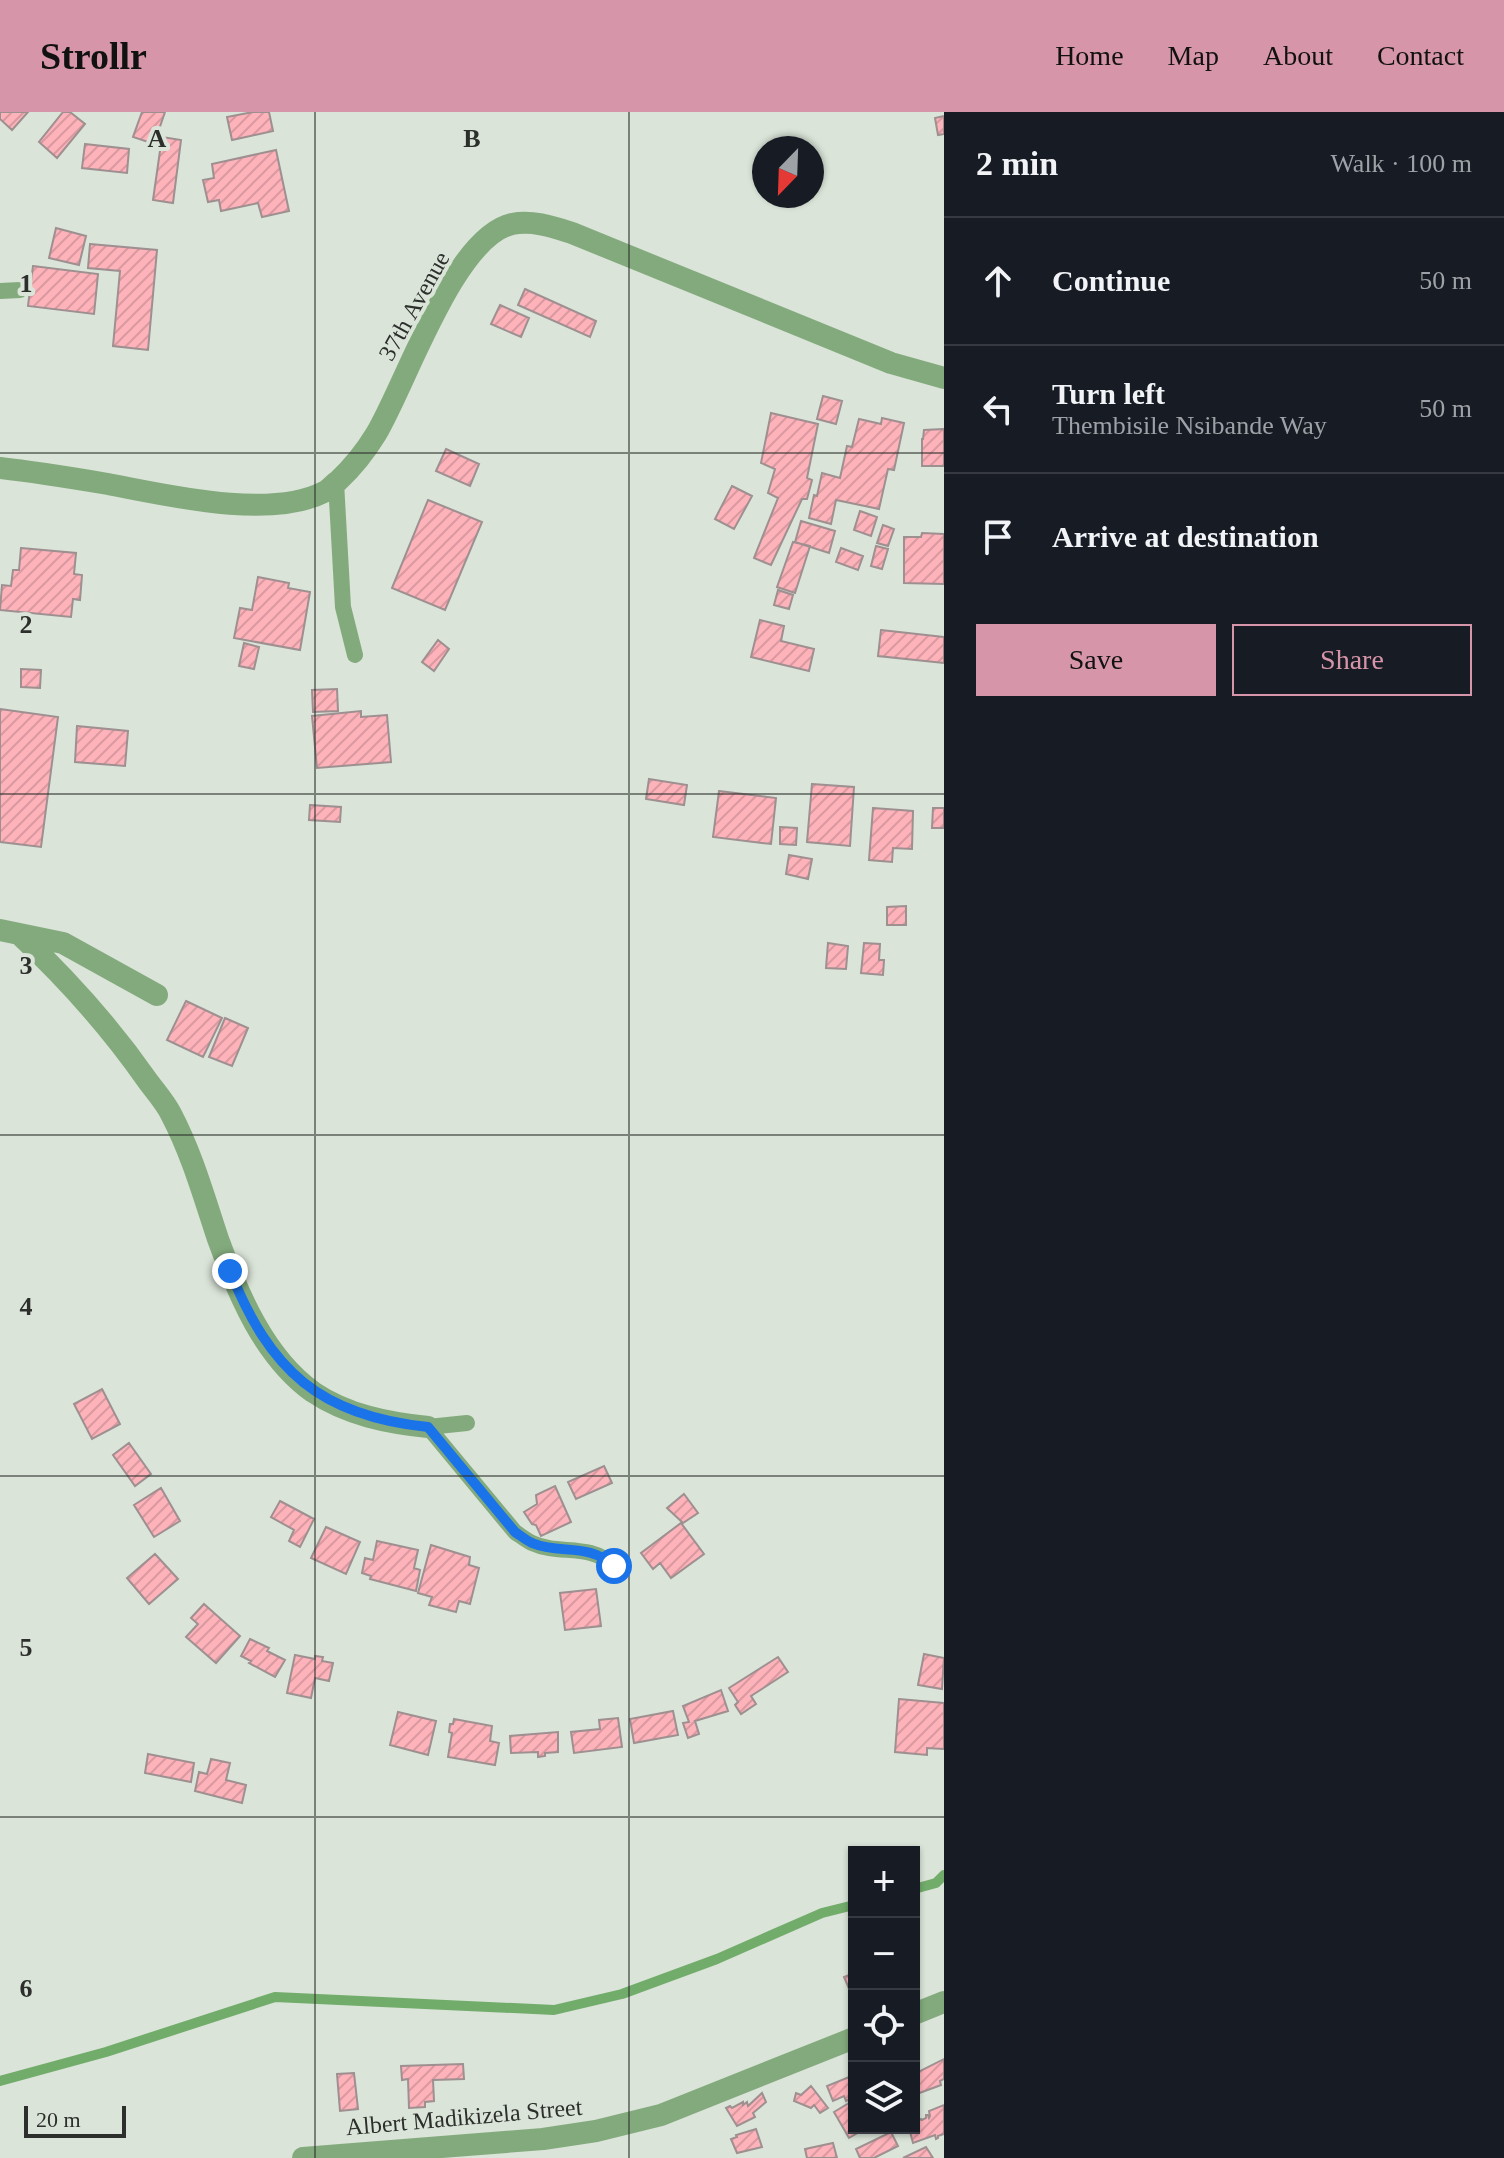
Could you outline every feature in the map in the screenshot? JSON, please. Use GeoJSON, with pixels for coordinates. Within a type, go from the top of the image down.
{"type":"FeatureCollection","features":[{"type":"Feature","properties":{"kind":"street","name":"37th Avenue"},"geometry":{"type":"LineString","coordinates":[[0,468],[246,505],[291,504],[325,492],[354,466],[377,433],[461,267],[486,238],[511,224],[539,223],[572,233],[891,363],[944,378]]}},
{"type":"Feature","properties":{"kind":"street"},"geometry":{"type":"LineString","coordinates":[[10,932],[63,943],[157,995]]}},
{"type":"Feature","properties":{"kind":"street"},"geometry":{"type":"LineString","coordinates":[[10,932],[56,969],[131,1056],[171,1112],[240,1295],[278,1356],[300,1381],[333,1403],[396,1424],[428,1427]]}},
{"type":"Feature","properties":{"kind":"street"},"geometry":{"type":"LineString","coordinates":[[920,2012],[944,2002]]}},
{"type":"Feature","properties":{"kind":"street","name":"Albert Madikizela Street"},"geometry":{"type":"LineString","coordinates":[[303,2158],[543,2139],[596,2131],[661,2115],[848,2040]]}},
{"type":"Feature","properties":{"kind":"lane"},"geometry":{"type":"LineString","coordinates":[[0,291],[20,290]]}},
{"type":"Feature","properties":{"kind":"lane"},"geometry":{"type":"LineString","coordinates":[[336,482],[342,600],[355,655]]}},
{"type":"Feature","properties":{"kind":"lane"},"geometry":{"type":"LineString","coordinates":[[428,1427],[467,1423]]}},
{"type":"Feature","properties":{"kind":"lane"},"geometry":{"type":"LineString","coordinates":[[428,1427],[515,1532],[534,1544],[596,1553],[614,1566]]}},
{"type":"Feature","properties":{"kind":"building"},"geometry":{"type":"Polygon","coordinates":[[[0,112],[28,112],[12,130],[0,119],[0,112]]]}},
{"type":"Feature","properties":{"kind":"building"},"geometry":{"type":"Polygon","coordinates":[[[63,112],[70,112],[85,124],[57,158],[39,142],[63,112]]]}},
{"type":"Feature","properties":{"kind":"building"},"geometry":{"type":"Polygon","coordinates":[[[142,112],[165,112],[154,144],[133,137],[142,112]]]}},
{"type":"Feature","properties":{"kind":"building"},"geometry":{"type":"Polygon","coordinates":[[[269,112],[273,131],[232,140],[227,117],[269,112]]]}},
{"type":"Feature","properties":{"kind":"building"},"geometry":{"type":"Polygon","coordinates":[[[944,116],[944,134],[938,135],[935,118],[944,116]]]}},
{"type":"Feature","properties":{"kind":"building"},"geometry":{"type":"Polygon","coordinates":[[[162,137],[181,140],[173,203],[153,200],[162,137]]]}},
{"type":"Feature","properties":{"kind":"building"},"geometry":{"type":"Polygon","coordinates":[[[85,144],[129,149],[127,173],[82,168],[85,144]]]}},
{"type":"Feature","properties":{"kind":"building"},"geometry":{"type":"Polygon","coordinates":[[[276,150],[289,211],[262,217],[258,203],[221,211],[219,200],[208,202],[203,180],[214,178],[212,164],[276,150]]]}},
{"type":"Feature","properties":{"kind":"building"},"geometry":{"type":"Polygon","coordinates":[[[56,228],[86,236],[79,265],[49,258],[56,228]]]}},
{"type":"Feature","properties":{"kind":"building"},"geometry":{"type":"Polygon","coordinates":[[[90,244],[157,250],[148,350],[113,346],[120,271],[88,268],[90,244]]]}},
{"type":"Feature","properties":{"kind":"building"},"geometry":{"type":"Polygon","coordinates":[[[33,266],[98,274],[94,314],[28,306],[33,266]]]}},
{"type":"Feature","properties":{"kind":"building"},"geometry":{"type":"Polygon","coordinates":[[[525,289],[596,321],[590,337],[518,305],[525,289]]]}},
{"type":"Feature","properties":{"kind":"building"},"geometry":{"type":"Polygon","coordinates":[[[500,305],[529,318],[521,337],[491,324],[500,305]]]}},
{"type":"Feature","properties":{"kind":"building"},"geometry":{"type":"Polygon","coordinates":[[[823,396],[842,401],[836,424],[817,419],[823,396]]]}},
{"type":"Feature","properties":{"kind":"building"},"geometry":{"type":"Polygon","coordinates":[[[771,413],[818,424],[807,478],[812,480],[807,499],[802,499],[771,565],[754,558],[778,498],[768,493],[775,469],[761,463],[771,413]]]}},
{"type":"Feature","properties":{"kind":"building"},"geometry":{"type":"Polygon","coordinates":[[[882,418],[904,423],[894,470],[888,469],[879,509],[836,500],[831,524],[809,518],[822,473],[840,478],[847,446],[852,447],[859,419],[881,424],[882,418]]]}},
{"type":"Feature","properties":{"kind":"building"},"geometry":{"type":"Polygon","coordinates":[[[944,429],[944,466],[922,466],[924,430],[944,429]]]}},
{"type":"Feature","properties":{"kind":"building"},"geometry":{"type":"Polygon","coordinates":[[[446,449],[479,464],[470,486],[436,471],[446,449]]]}},
{"type":"Feature","properties":{"kind":"building"},"geometry":{"type":"Polygon","coordinates":[[[732,486],[752,496],[734,529],[715,519],[732,486]]]}},
{"type":"Feature","properties":{"kind":"building"},"geometry":{"type":"Polygon","coordinates":[[[428,500],[482,522],[445,610],[392,588],[428,500]]]}},
{"type":"Feature","properties":{"kind":"building"},"geometry":{"type":"Polygon","coordinates":[[[860,511],[877,517],[871,536],[854,530],[860,511]]]}},
{"type":"Feature","properties":{"kind":"building"},"geometry":{"type":"Polygon","coordinates":[[[801,521],[835,531],[829,553],[795,542],[801,521]]]}},
{"type":"Feature","properties":{"kind":"building"},"geometry":{"type":"Polygon","coordinates":[[[883,525],[894,529],[888,546],[877,543],[883,525]]]}},
{"type":"Feature","properties":{"kind":"building"},"geometry":{"type":"Polygon","coordinates":[[[922,533],[944,534],[944,584],[904,583],[904,537],[921,537],[922,533]]]}},
{"type":"Feature","properties":{"kind":"building"},"geometry":{"type":"Polygon","coordinates":[[[793,542],[810,546],[795,593],[777,587],[793,542]]]}},
{"type":"Feature","properties":{"kind":"building"},"geometry":{"type":"Polygon","coordinates":[[[876,546],[888,549],[882,569],[871,566],[876,546]]]}},
{"type":"Feature","properties":{"kind":"building"},"geometry":{"type":"Polygon","coordinates":[[[21,548],[76,553],[74,574],[82,575],[80,600],[73,599],[71,617],[0,610],[2,585],[11,586],[13,570],[19,570],[21,548]]]}},
{"type":"Feature","properties":{"kind":"building"},"geometry":{"type":"Polygon","coordinates":[[[841,548],[863,556],[858,570],[836,562],[841,548]]]}},
{"type":"Feature","properties":{"kind":"building"},"geometry":{"type":"Polygon","coordinates":[[[258,577],[289,583],[288,588],[310,592],[300,650],[234,638],[240,608],[252,610],[258,577]]]}},
{"type":"Feature","properties":{"kind":"building"},"geometry":{"type":"Polygon","coordinates":[[[778,590],[793,595],[789,609],[774,605],[778,590]]]}},
{"type":"Feature","properties":{"kind":"building"},"geometry":{"type":"Polygon","coordinates":[[[760,620],[784,626],[781,641],[814,649],[809,671],[751,657],[760,620]]]}},
{"type":"Feature","properties":{"kind":"building"},"geometry":{"type":"Polygon","coordinates":[[[881,630],[944,637],[944,663],[878,656],[881,630]]]}},
{"type":"Feature","properties":{"kind":"building"},"geometry":{"type":"Polygon","coordinates":[[[438,640],[449,649],[434,671],[422,662],[438,640]]]}},
{"type":"Feature","properties":{"kind":"building"},"geometry":{"type":"Polygon","coordinates":[[[244,643],[259,647],[254,669],[239,666],[244,643]]]}},
{"type":"Feature","properties":{"kind":"building"},"geometry":{"type":"Polygon","coordinates":[[[21,669],[41,670],[40,688],[21,687],[21,669]]]}},
{"type":"Feature","properties":{"kind":"building"},"geometry":{"type":"Polygon","coordinates":[[[337,689],[338,711],[313,712],[312,690],[337,689]]]}},
{"type":"Feature","properties":{"kind":"building"},"geometry":{"type":"Polygon","coordinates":[[[0,709],[58,717],[41,847],[0,842],[0,709]]]}},
{"type":"Feature","properties":{"kind":"building"},"geometry":{"type":"Polygon","coordinates":[[[361,711],[361,717],[387,715],[391,762],[317,768],[312,716],[361,711]]]}},
{"type":"Feature","properties":{"kind":"building"},"geometry":{"type":"Polygon","coordinates":[[[77,726],[128,731],[125,766],[75,762],[77,726]]]}},
{"type":"Feature","properties":{"kind":"building"},"geometry":{"type":"Polygon","coordinates":[[[649,779],[687,785],[684,805],[646,799],[649,779]]]}},
{"type":"Feature","properties":{"kind":"building"},"geometry":{"type":"Polygon","coordinates":[[[812,784],[854,787],[850,846],[807,842],[812,784]]]}},
{"type":"Feature","properties":{"kind":"building"},"geometry":{"type":"Polygon","coordinates":[[[719,791],[776,798],[771,844],[713,837],[719,791]]]}},
{"type":"Feature","properties":{"kind":"building"},"geometry":{"type":"Polygon","coordinates":[[[310,805],[341,807],[340,822],[309,820],[310,805]]]}},
{"type":"Feature","properties":{"kind":"building"},"geometry":{"type":"Polygon","coordinates":[[[873,808],[913,811],[912,849],[893,848],[892,862],[869,860],[873,808]]]}},
{"type":"Feature","properties":{"kind":"building"},"geometry":{"type":"Polygon","coordinates":[[[933,808],[944,808],[944,828],[932,828],[933,808]]]}},
{"type":"Feature","properties":{"kind":"building"},"geometry":{"type":"Polygon","coordinates":[[[780,827],[797,828],[796,845],[780,844],[780,827]]]}},
{"type":"Feature","properties":{"kind":"building"},"geometry":{"type":"Polygon","coordinates":[[[789,855],[812,859],[808,879],[786,874],[789,855]]]}},
{"type":"Feature","properties":{"kind":"building"},"geometry":{"type":"Polygon","coordinates":[[[906,906],[906,925],[887,925],[887,907],[906,906]]]}},
{"type":"Feature","properties":{"kind":"building"},"geometry":{"type":"Polygon","coordinates":[[[828,943],[848,946],[846,969],[826,968],[828,943]]]}},
{"type":"Feature","properties":{"kind":"building"},"geometry":{"type":"Polygon","coordinates":[[[864,943],[880,944],[879,960],[884,960],[883,975],[861,973],[864,943]]]}},
{"type":"Feature","properties":{"kind":"building"},"geometry":{"type":"Polygon","coordinates":[[[186,1001],[222,1018],[203,1057],[167,1040],[186,1001]]]}},
{"type":"Feature","properties":{"kind":"building"},"geometry":{"type":"Polygon","coordinates":[[[225,1018],[248,1028],[232,1066],[209,1057],[225,1018]]]}},
{"type":"Feature","properties":{"kind":"building"},"geometry":{"type":"Polygon","coordinates":[[[102,1389],[120,1424],[92,1439],[74,1404],[102,1389]]]}},
{"type":"Feature","properties":{"kind":"building"},"geometry":{"type":"Polygon","coordinates":[[[129,1443],[151,1474],[135,1486],[113,1455],[129,1443]]]}},
{"type":"Feature","properties":{"kind":"building"},"geometry":{"type":"Polygon","coordinates":[[[604,1466],[612,1483],[576,1499],[568,1482],[604,1466]]]}},
{"type":"Feature","properties":{"kind":"building"},"geometry":{"type":"Polygon","coordinates":[[[555,1486],[571,1522],[541,1536],[524,1512],[537,1504],[536,1495],[555,1486]]]}},
{"type":"Feature","properties":{"kind":"building"},"geometry":{"type":"Polygon","coordinates":[[[161,1488],[180,1521],[154,1537],[134,1505],[161,1488]]]}},
{"type":"Feature","properties":{"kind":"building"},"geometry":{"type":"Polygon","coordinates":[[[684,1494],[698,1513],[683,1523],[667,1508],[684,1494]]]}},
{"type":"Feature","properties":{"kind":"building"},"geometry":{"type":"Polygon","coordinates":[[[280,1501],[314,1519],[300,1547],[289,1541],[294,1530],[271,1517],[280,1501]]]}},
{"type":"Feature","properties":{"kind":"building"},"geometry":{"type":"Polygon","coordinates":[[[681,1523],[704,1554],[671,1578],[660,1563],[653,1569],[641,1553],[681,1523]]]}},
{"type":"Feature","properties":{"kind":"building"},"geometry":{"type":"Polygon","coordinates":[[[326,1527],[360,1542],[346,1574],[311,1558],[326,1527]]]}},
{"type":"Feature","properties":{"kind":"building"},"geometry":{"type":"Polygon","coordinates":[[[377,1541],[418,1550],[414,1568],[420,1570],[416,1591],[370,1579],[371,1576],[362,1573],[365,1558],[373,1560],[377,1541]]]}},
{"type":"Feature","properties":{"kind":"building"},"geometry":{"type":"Polygon","coordinates":[[[431,1545],[470,1557],[469,1565],[479,1568],[470,1604],[459,1601],[456,1612],[429,1605],[432,1597],[418,1593],[431,1545]]]}},
{"type":"Feature","properties":{"kind":"building"},"geometry":{"type":"Polygon","coordinates":[[[155,1554],[178,1579],[149,1604],[127,1578],[155,1554]]]}},
{"type":"Feature","properties":{"kind":"building"},"geometry":{"type":"Polygon","coordinates":[[[596,1589],[601,1626],[565,1630],[560,1593],[596,1589]]]}},
{"type":"Feature","properties":{"kind":"building"},"geometry":{"type":"Polygon","coordinates":[[[204,1604],[240,1636],[216,1663],[186,1637],[198,1624],[191,1618],[204,1604]]]}},
{"type":"Feature","properties":{"kind":"building"},"geometry":{"type":"Polygon","coordinates":[[[250,1639],[285,1660],[275,1677],[241,1656],[250,1639]]]}},
{"type":"Feature","properties":{"kind":"building"},"geometry":{"type":"Polygon","coordinates":[[[924,1654],[944,1658],[942,1689],[918,1685],[924,1654]]]}},
{"type":"Feature","properties":{"kind":"building"},"geometry":{"type":"Polygon","coordinates":[[[295,1655],[315,1659],[315,1656],[323,1657],[322,1661],[333,1663],[329,1681],[315,1678],[311,1698],[287,1693],[295,1655]]]}},
{"type":"Feature","properties":{"kind":"building"},"geometry":{"type":"Polygon","coordinates":[[[778,1657],[788,1672],[751,1696],[756,1704],[741,1714],[729,1688],[778,1657]]]}},
{"type":"Feature","properties":{"kind":"building"},"geometry":{"type":"Polygon","coordinates":[[[721,1690],[728,1711],[695,1721],[699,1734],[688,1738],[683,1723],[689,1722],[683,1706],[721,1690]]]}},
{"type":"Feature","properties":{"kind":"building"},"geometry":{"type":"Polygon","coordinates":[[[899,1699],[944,1703],[944,1749],[927,1748],[927,1755],[895,1752],[899,1699]]]}},
{"type":"Feature","properties":{"kind":"building"},"geometry":{"type":"Polygon","coordinates":[[[673,1711],[678,1735],[634,1743],[630,1719],[673,1711]]]}},
{"type":"Feature","properties":{"kind":"building"},"geometry":{"type":"Polygon","coordinates":[[[398,1712],[436,1721],[428,1755],[390,1745],[398,1712]]]}},
{"type":"Feature","properties":{"kind":"building"},"geometry":{"type":"Polygon","coordinates":[[[618,1718],[622,1747],[574,1753],[571,1732],[600,1729],[599,1720],[618,1718]]]}},
{"type":"Feature","properties":{"kind":"building"},"geometry":{"type":"Polygon","coordinates":[[[454,1719],[492,1726],[490,1741],[499,1743],[495,1765],[448,1757],[452,1733],[449,1732],[450,1724],[454,1719]]]}},
{"type":"Feature","properties":{"kind":"building"},"geometry":{"type":"Polygon","coordinates":[[[558,1732],[558,1752],[538,1757],[538,1752],[511,1753],[510,1736],[558,1732]]]}},
{"type":"Feature","properties":{"kind":"building"},"geometry":{"type":"Polygon","coordinates":[[[148,1754],[194,1763],[191,1782],[145,1773],[148,1754]]]}},
{"type":"Feature","properties":{"kind":"building"},"geometry":{"type":"Polygon","coordinates":[[[211,1759],[230,1763],[226,1780],[246,1785],[242,1803],[195,1791],[199,1772],[207,1774],[211,1759]]]}},
{"type":"Feature","properties":{"kind":"building"},"geometry":{"type":"Polygon","coordinates":[[[944,2059],[941,2085],[920,2093],[920,2071],[944,2059]]]}},
{"type":"Feature","properties":{"kind":"building"},"geometry":{"type":"Polygon","coordinates":[[[463,2064],[464,2079],[433,2080],[434,2101],[425,2102],[425,2107],[409,2108],[408,2079],[402,2080],[401,2066],[463,2064]]]}},
{"type":"Feature","properties":{"kind":"building"},"geometry":{"type":"Polygon","coordinates":[[[354,2073],[358,2109],[340,2111],[337,2074],[354,2073]]]}},
{"type":"Feature","properties":{"kind":"building"},"geometry":{"type":"Polygon","coordinates":[[[848,2077],[848,2100],[844,2096],[833,2101],[827,2086],[848,2077]]]}},
{"type":"Feature","properties":{"kind":"building"},"geometry":{"type":"Polygon","coordinates":[[[811,2086],[828,2108],[820,2113],[814,2105],[811,2108],[794,2101],[796,2093],[801,2095],[811,2086]]]}},
{"type":"Feature","properties":{"kind":"building"},"geometry":{"type":"Polygon","coordinates":[[[762,2093],[766,2102],[753,2113],[755,2117],[737,2126],[726,2108],[743,2102],[743,2105],[747,2102],[748,2106],[762,2093]]]}},
{"type":"Feature","properties":{"kind":"building"},"geometry":{"type":"Polygon","coordinates":[[[848,2104],[848,2134],[856,2134],[849,2138],[834,2112],[848,2104]]]}},
{"type":"Feature","properties":{"kind":"building"},"geometry":{"type":"Polygon","coordinates":[[[944,2105],[944,2134],[936,2139],[935,2135],[913,2143],[911,2134],[920,2134],[920,2120],[926,2115],[929,2118],[929,2111],[944,2105]]]}},
{"type":"Feature","properties":{"kind":"building"},"geometry":{"type":"Polygon","coordinates":[[[756,2129],[762,2147],[737,2153],[731,2139],[756,2129]]]}},
{"type":"Feature","properties":{"kind":"building"},"geometry":{"type":"Polygon","coordinates":[[[887,2134],[892,2134],[898,2146],[874,2158],[860,2158],[856,2149],[887,2134]]]}},
{"type":"Feature","properties":{"kind":"building"},"geometry":{"type":"Polygon","coordinates":[[[833,2143],[837,2158],[807,2158],[805,2149],[833,2143]]]}},
{"type":"Feature","properties":{"kind":"building"},"geometry":{"type":"Polygon","coordinates":[[[926,2147],[933,2158],[903,2158],[926,2147]]]}},
{"type":"Feature","properties":{"kind":"waterway"},"geometry":{"type":"LineString","coordinates":[[920,1887],[936,1883],[944,1875]]}},
{"type":"Feature","properties":{"kind":"waterway"},"geometry":{"type":"LineString","coordinates":[[0,2081],[106,2052],[275,1997],[554,2010],[622,1994],[717,1959],[822,1913],[848,1906]]}},
{"type":"Feature","properties":{"kind":"route"},"geometry":{"type":"LineString","coordinates":[[230,1271],[257,1326],[278,1356],[315,1393],[357,1413],[396,1424],[428,1427],[515,1532],[534,1544],[596,1553],[614,1566]]}}]}
